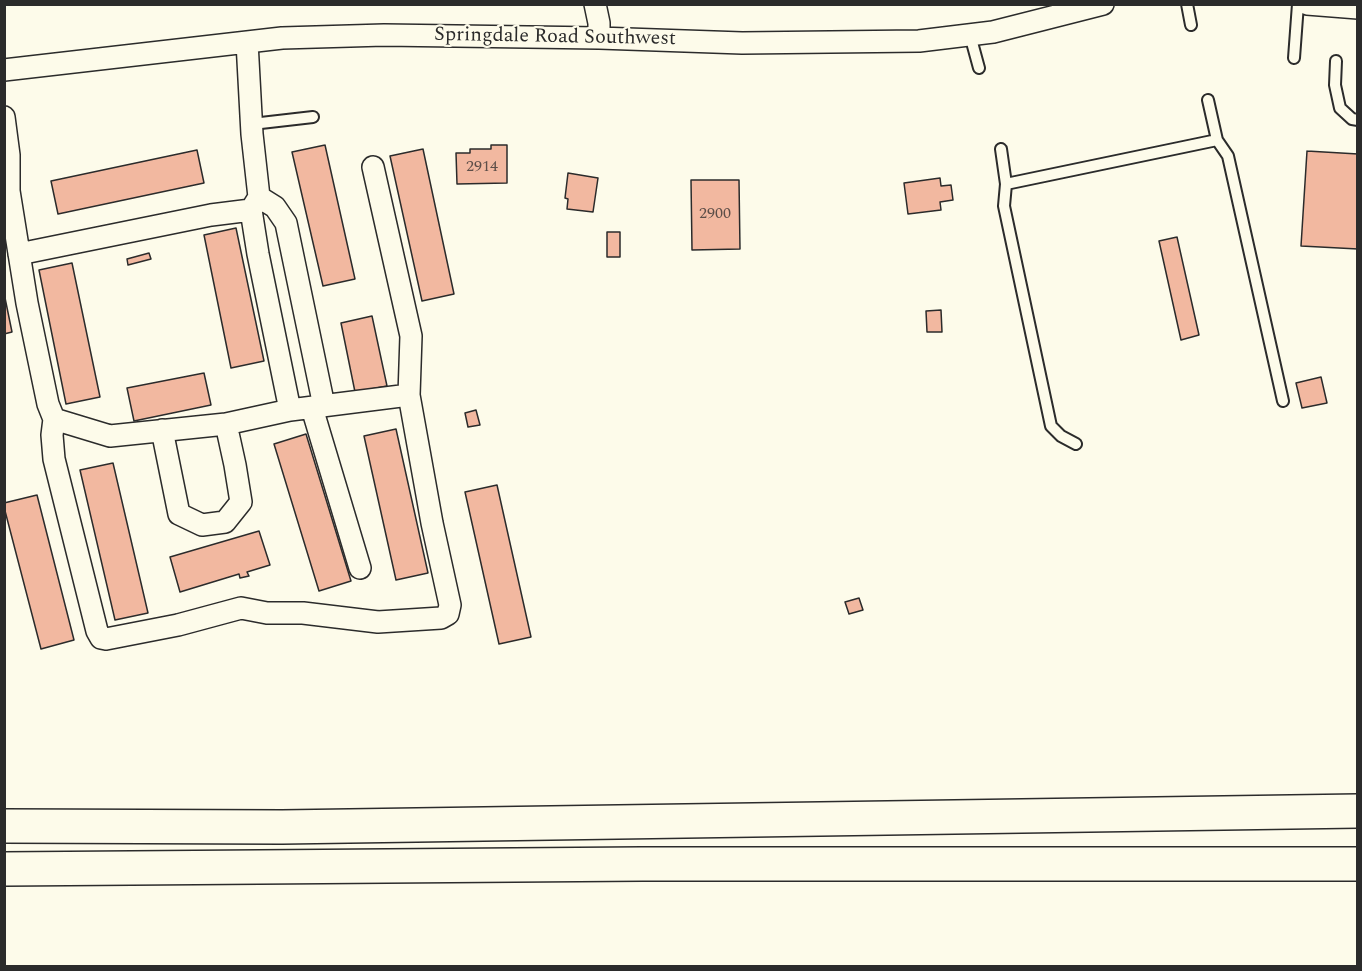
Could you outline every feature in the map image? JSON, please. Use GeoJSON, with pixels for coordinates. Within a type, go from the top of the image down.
{"type":"FeatureCollection","features":[{"type":"Feature","properties":{"kind":"highway"},"geometry":{"type":"LineString","coordinates":[[4,826],[282,827],[1358,811]]}},
{"type":"Feature","properties":{"kind":"highway"},"geometry":{"type":"LineString","coordinates":[[4,869],[631,864],[1358,864]]}},
{"type":"Feature","properties":{"kind":"street"},"geometry":{"type":"LineString","coordinates":[[598,22],[612,4]]}},
{"type":"Feature","properties":{"kind":"street","name":"Springdale Road Southwest"},"geometry":{"type":"LineString","coordinates":[[4,70],[282,38],[384,35],[598,22],[742,43],[918,41],[993,32],[1069,9],[1103,4]]}},
{"type":"Feature","properties":{"kind":"street"},"geometry":{"type":"LineString","coordinates":[[1307,4],[1358,8]]}},
{"type":"Feature","properties":{"kind":"street"},"geometry":{"type":"LineString","coordinates":[[248,42],[258,254],[290,410]]}},
{"type":"Feature","properties":{"kind":"street"},"geometry":{"type":"LineString","coordinates":[[4,117],[9,155],[7,187],[27,303],[48,404],[54,419],[52,435],[54,459],[97,631],[101,638],[106,639],[178,625],[241,608],[267,613],[303,613],[378,622],[441,618],[448,614],[450,605],[432,523],[409,395],[411,336],[373,166]]}},
{"type":"Feature","properties":{"kind":"street"},"geometry":{"type":"LineString","coordinates":[[19,254],[255,204],[275,207],[286,223],[318,407],[360,568]]}},
{"type":"Feature","properties":{"kind":"street"},"geometry":{"type":"LineString","coordinates":[[54,419],[110,435],[226,424],[290,410],[409,395]]}},
{"type":"Feature","properties":{"kind":"street"},"geometry":{"type":"LineString","coordinates":[[162,430],[179,514],[202,525],[225,522],[241,502],[226,424]]}},
{"type":"Feature","properties":{"kind":"lane"},"geometry":{"type":"LineString","coordinates":[[1187,4],[1191,25]]}},
{"type":"Feature","properties":{"kind":"lane"},"geometry":{"type":"LineString","coordinates":[[1294,58],[1298,4]]}},
{"type":"Feature","properties":{"kind":"lane"},"geometry":{"type":"LineString","coordinates":[[970,35],[980,68]]}},
{"type":"Feature","properties":{"kind":"lane"},"geometry":{"type":"LineString","coordinates":[[1336,61],[1335,85],[1340,108],[1352,119],[1358,120]]}},
{"type":"Feature","properties":{"kind":"lane"},"geometry":{"type":"LineString","coordinates":[[1208,100],[1217,140],[1228,156],[1283,401]]}},
{"type":"Feature","properties":{"kind":"lane"},"geometry":{"type":"LineString","coordinates":[[252,124],[313,117]]}},
{"type":"Feature","properties":{"kind":"lane"},"geometry":{"type":"LineString","coordinates":[[1006,184],[1217,140]]}},
{"type":"Feature","properties":{"kind":"lane"},"geometry":{"type":"LineString","coordinates":[[1001,148],[1006,184],[1004,206],[1051,426],[1060,436],[1076,444]]}},
{"type":"Feature","properties":{"kind":"building"},"geometry":{"type":"Polygon","coordinates":[[[325,145],[355,279],[323,286],[292,152],[325,145]]]}},
{"type":"Feature","properties":{"kind":"building"},"geometry":{"type":"Polygon","coordinates":[[[491,145],[507,145],[507,183],[457,184],[456,153],[470,153],[470,149],[491,149],[491,145]]]}},
{"type":"Feature","properties":{"kind":"building"},"geometry":{"type":"Polygon","coordinates":[[[423,149],[454,294],[422,301],[390,156],[423,149]]]}},
{"type":"Feature","properties":{"kind":"building"},"geometry":{"type":"Polygon","coordinates":[[[197,150],[204,183],[58,214],[51,181],[197,150]]]}},
{"type":"Feature","properties":{"kind":"building"},"geometry":{"type":"Polygon","coordinates":[[[1307,151],[1358,154],[1358,249],[1301,246],[1307,151]]]}},
{"type":"Feature","properties":{"kind":"building"},"geometry":{"type":"Polygon","coordinates":[[[568,173],[598,178],[593,212],[567,209],[568,199],[565,198],[568,173]]]}},
{"type":"Feature","properties":{"kind":"building"},"geometry":{"type":"Polygon","coordinates":[[[940,178],[941,186],[951,185],[953,200],[940,202],[941,210],[908,214],[904,183],[940,178]]]}},
{"type":"Feature","properties":{"kind":"building"},"geometry":{"type":"Polygon","coordinates":[[[691,180],[739,180],[740,249],[692,250],[691,180]]]}},
{"type":"Feature","properties":{"kind":"building"},"geometry":{"type":"Polygon","coordinates":[[[236,228],[264,361],[231,368],[204,235],[236,228]]]}},
{"type":"Feature","properties":{"kind":"building"},"geometry":{"type":"Polygon","coordinates":[[[607,232],[620,232],[620,257],[607,257],[607,232]]]}},
{"type":"Feature","properties":{"kind":"building"},"geometry":{"type":"Polygon","coordinates":[[[1177,237],[1199,335],[1181,340],[1159,241],[1177,237]]]}},
{"type":"Feature","properties":{"kind":"building"},"geometry":{"type":"Polygon","coordinates":[[[149,253],[151,259],[128,265],[127,259],[149,253]]]}},
{"type":"Feature","properties":{"kind":"building"},"geometry":{"type":"Polygon","coordinates":[[[72,263],[100,397],[66,404],[39,270],[72,263]]]}},
{"type":"Feature","properties":{"kind":"building"},"geometry":{"type":"Polygon","coordinates":[[[4,293],[12,332],[4,334],[4,293]]]}},
{"type":"Feature","properties":{"kind":"building"},"geometry":{"type":"Polygon","coordinates":[[[941,310],[942,332],[927,332],[926,311],[941,310]]]}},
{"type":"Feature","properties":{"kind":"building"},"geometry":{"type":"Polygon","coordinates":[[[372,316],[387,386],[355,392],[341,323],[372,316]]]}},
{"type":"Feature","properties":{"kind":"building"},"geometry":{"type":"Polygon","coordinates":[[[204,373],[211,405],[134,421],[127,388],[204,373]]]}},
{"type":"Feature","properties":{"kind":"building"},"geometry":{"type":"Polygon","coordinates":[[[1321,377],[1327,403],[1302,408],[1296,383],[1321,377]]]}},
{"type":"Feature","properties":{"kind":"building"},"geometry":{"type":"Polygon","coordinates":[[[476,410],[480,425],[468,427],[465,413],[476,410]]]}},
{"type":"Feature","properties":{"kind":"building"},"geometry":{"type":"Polygon","coordinates":[[[396,429],[428,573],[396,580],[364,436],[396,429]]]}},
{"type":"Feature","properties":{"kind":"building"},"geometry":{"type":"Polygon","coordinates":[[[306,434],[351,581],[319,591],[274,444],[306,434]]]}},
{"type":"Feature","properties":{"kind":"building"},"geometry":{"type":"Polygon","coordinates":[[[113,463],[148,613],[115,620],[80,470],[113,463]]]}},
{"type":"Feature","properties":{"kind":"building"},"geometry":{"type":"Polygon","coordinates":[[[497,485],[531,637],[499,644],[465,492],[497,485]]]}},
{"type":"Feature","properties":{"kind":"building"},"geometry":{"type":"Polygon","coordinates":[[[37,495],[74,640],[41,649],[4,507],[4,503],[37,495]]]}},
{"type":"Feature","properties":{"kind":"building"},"geometry":{"type":"Polygon","coordinates":[[[259,531],[270,565],[247,572],[249,576],[240,578],[239,574],[180,592],[170,557],[259,531]]]}},
{"type":"Feature","properties":{"kind":"building"},"geometry":{"type":"Polygon","coordinates":[[[859,598],[863,610],[849,614],[845,602],[859,598]]]}}]}
